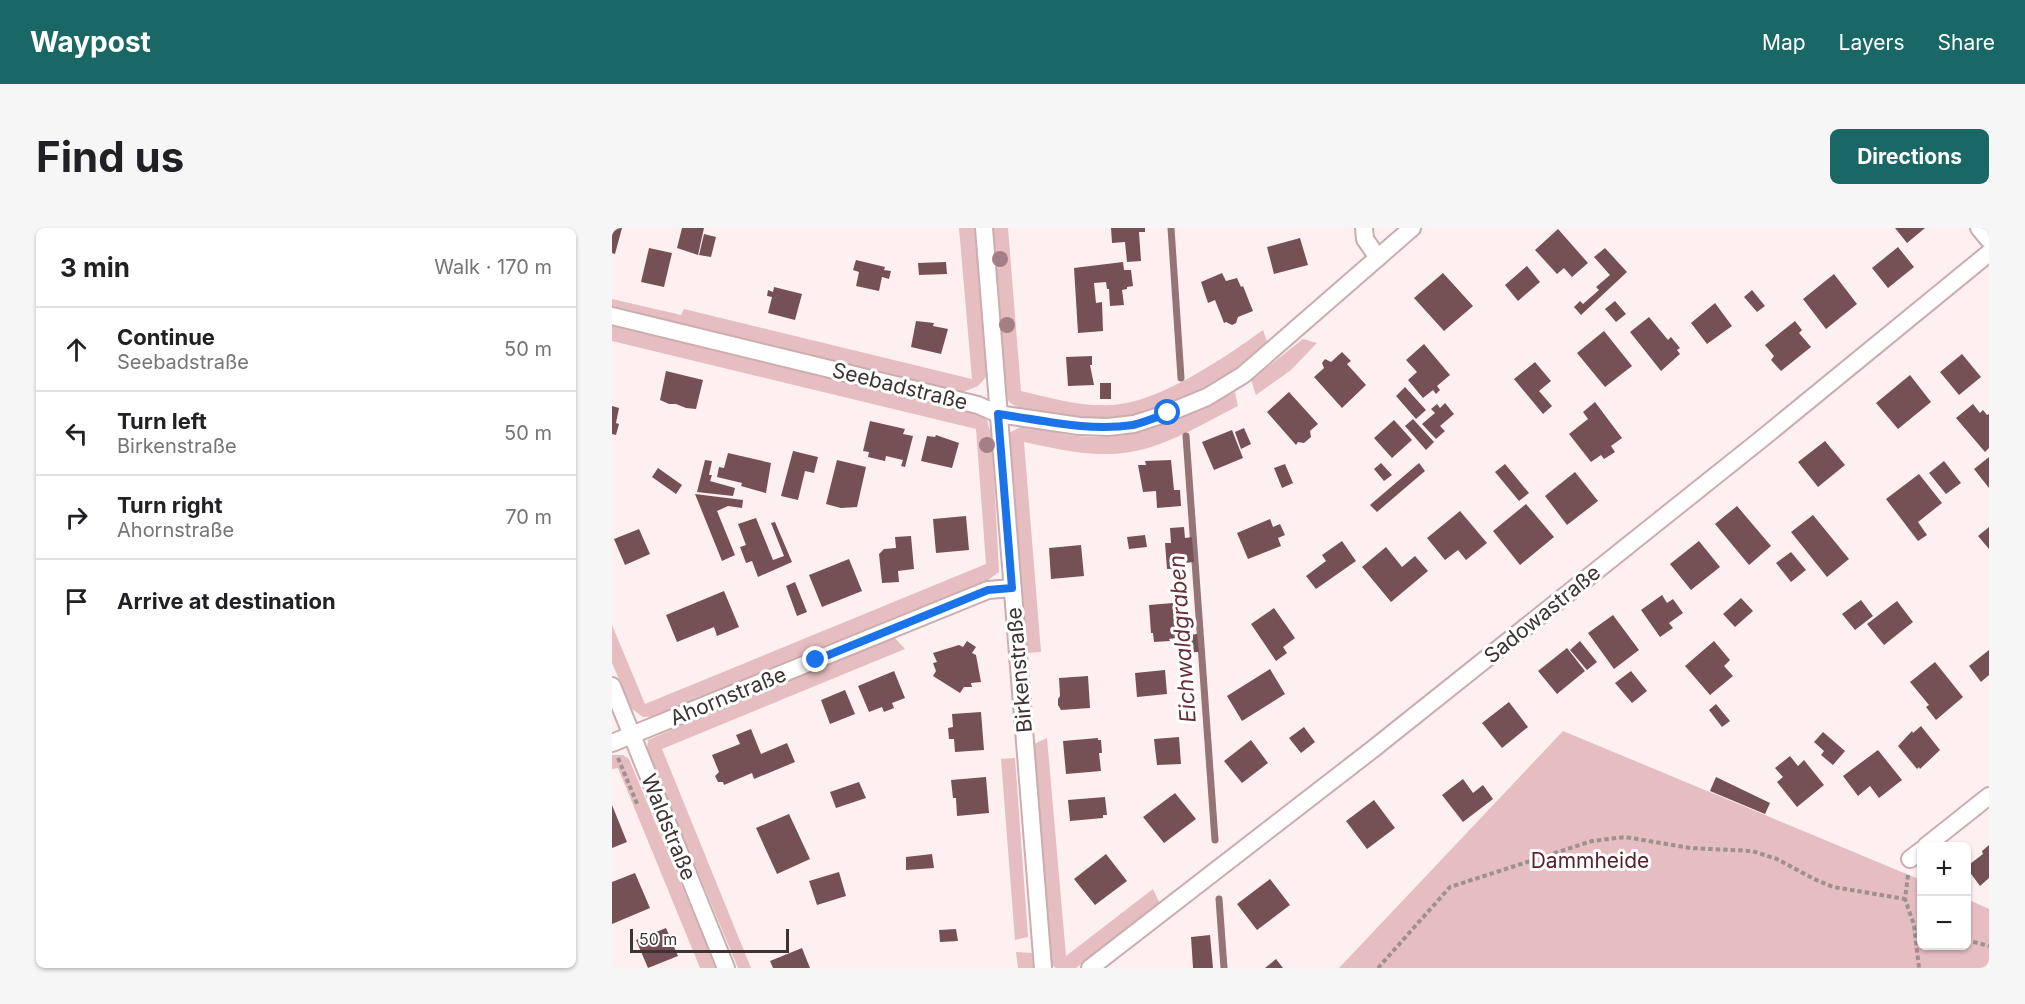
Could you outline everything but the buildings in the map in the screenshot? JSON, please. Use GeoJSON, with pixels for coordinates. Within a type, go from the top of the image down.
{"type":"FeatureCollection","features":[{"type":"Feature","properties":{"kind":"street","name":"Birkenstraße"},"geometry":{"type":"LineString","coordinates":[[984,228],[1042,968]]}},
{"type":"Feature","properties":{"kind":"street"},"geometry":{"type":"LineString","coordinates":[[1364,228],[1365,239],[1378,258]]}},
{"type":"Feature","properties":{"kind":"street","name":"Seebadstraße"},"geometry":{"type":"LineString","coordinates":[[612,316],[978,405],[998,414],[1078,426],[1108,427],[1134,424],[1168,413],[1207,397],[1243,375],[1412,228]]}},
{"type":"Feature","properties":{"kind":"street"},"geometry":{"type":"LineString","coordinates":[[1979,228],[1989,240]]}},
{"type":"Feature","properties":{"kind":"street","name":"Sadowastraße"},"geometry":{"type":"LineString","coordinates":[[1090,968],[1373,749],[1750,448],[1989,253]]}},
{"type":"Feature","properties":{"kind":"street","name":"Ahornstraße"},"geometry":{"type":"LineString","coordinates":[[612,743],[988,590],[1012,588]]}},
{"type":"Feature","properties":{"kind":"street","name":"Waldstraße"},"geometry":{"type":"LineString","coordinates":[[612,686],[726,968]]}},
{"type":"Feature","properties":{"kind":"street"},"geometry":{"type":"LineString","coordinates":[[1931,842],[1989,796]]}},
{"type":"Feature","properties":{"kind":"path"},"geometry":{"type":"LineString","coordinates":[[1378,968],[1450,887],[1592,841],[1625,837],[1690,848],[1752,850],[1777,859],[1833,887],[1905,899]]}},
{"type":"Feature","properties":{"kind":"path"},"geometry":{"type":"LineString","coordinates":[[1916,855],[1905,899],[1914,925],[1919,968]]}},
{"type":"Feature","properties":{"kind":"path"},"geometry":{"type":"LineString","coordinates":[[1971,941],[1989,946]]}},
{"type":"Feature","properties":{"kind":"green space"},"geometry":{"type":"Polygon","coordinates":[[[959,228],[976,228],[988,375],[978,386],[963,392],[612,310],[612,299],[681,315],[684,309],[972,379],[959,228]]]}},
{"type":"Feature","properties":{"kind":"green space"},"geometry":{"type":"Polygon","coordinates":[[[991,228],[1008,228],[1021,391],[1089,405],[1130,402],[1170,388],[1191,377],[1263,330],[1269,347],[1196,392],[1156,410],[1135,416],[1089,419],[1029,410],[1013,405],[1005,397],[991,228]]]}},
{"type":"Feature","properties":{"kind":"green space"},"geometry":{"type":"Polygon","coordinates":[[[612,325],[978,405],[976,413],[987,420],[992,438],[999,572],[988,580],[826,653],[658,716],[643,717],[632,709],[612,663],[612,625],[645,704],[986,564],[976,429],[612,341],[612,325]]]}},
{"type":"Feature","properties":{"kind":"green space"},"geometry":{"type":"Polygon","coordinates":[[[1303,339],[1317,343],[1291,370],[1256,395],[1251,380],[1303,339]]]}},
{"type":"Feature","properties":{"kind":"green space"},"geometry":{"type":"Polygon","coordinates":[[[1235,392],[1238,406],[1177,437],[1144,449],[1099,454],[1067,451],[1024,442],[1041,652],[1025,653],[1009,433],[1029,425],[1072,435],[1101,437],[1141,432],[1197,411],[1235,392]]]}},
{"type":"Feature","properties":{"kind":"green space"},"geometry":{"type":"Polygon","coordinates":[[[894,637],[905,649],[662,749],[751,968],[738,968],[647,750],[648,740],[828,662],[894,637]]]}},
{"type":"Feature","properties":{"kind":"green space","name":"Dammheide"},"geometry":{"type":"Polygon","coordinates":[[[1563,731],[1917,878],[1917,950],[1971,950],[1971,901],[1989,909],[1989,968],[1339,968],[1563,731]]]}},
{"type":"Feature","properties":{"kind":"green space"},"geometry":{"type":"Polygon","coordinates":[[[1047,738],[1066,956],[1153,889],[1160,904],[1076,968],[1056,968],[1052,965],[1034,744],[1047,738]]]}},
{"type":"Feature","properties":{"kind":"green space"},"geometry":{"type":"Polygon","coordinates":[[[612,755],[623,755],[629,759],[716,968],[700,968],[618,768],[612,769],[612,755]]]}},
{"type":"Feature","properties":{"kind":"green space"},"geometry":{"type":"Polygon","coordinates":[[[1015,758],[1028,937],[1015,940],[1001,759],[1015,758]]]}},
{"type":"Feature","properties":{"kind":"green space"},"geometry":{"type":"Polygon","coordinates":[[[1016,952],[1033,953],[1034,968],[1018,968],[1016,952]]]}},
{"type":"Feature","properties":{"kind":"waterway","name":"Eichwaldgraben"},"geometry":{"type":"LineString","coordinates":[[1171,228],[1181,378]]}},
{"type":"Feature","properties":{"kind":"waterway","name":"Eichwaldgraben"},"geometry":{"type":"LineString","coordinates":[[1186,436],[1215,840]]}},
{"type":"Feature","properties":{"kind":"waterway","name":"Eichwaldgraben"},"geometry":{"type":"LineString","coordinates":[[1219,899],[1224,968]]}},
{"type":"Feature","properties":{"kind":"route"},"geometry":{"type":"LineString","coordinates":[[816,660],[988,590],[1012,588],[998,414],[1078,426],[1108,427],[1134,424],[1168,413]]}}]}
